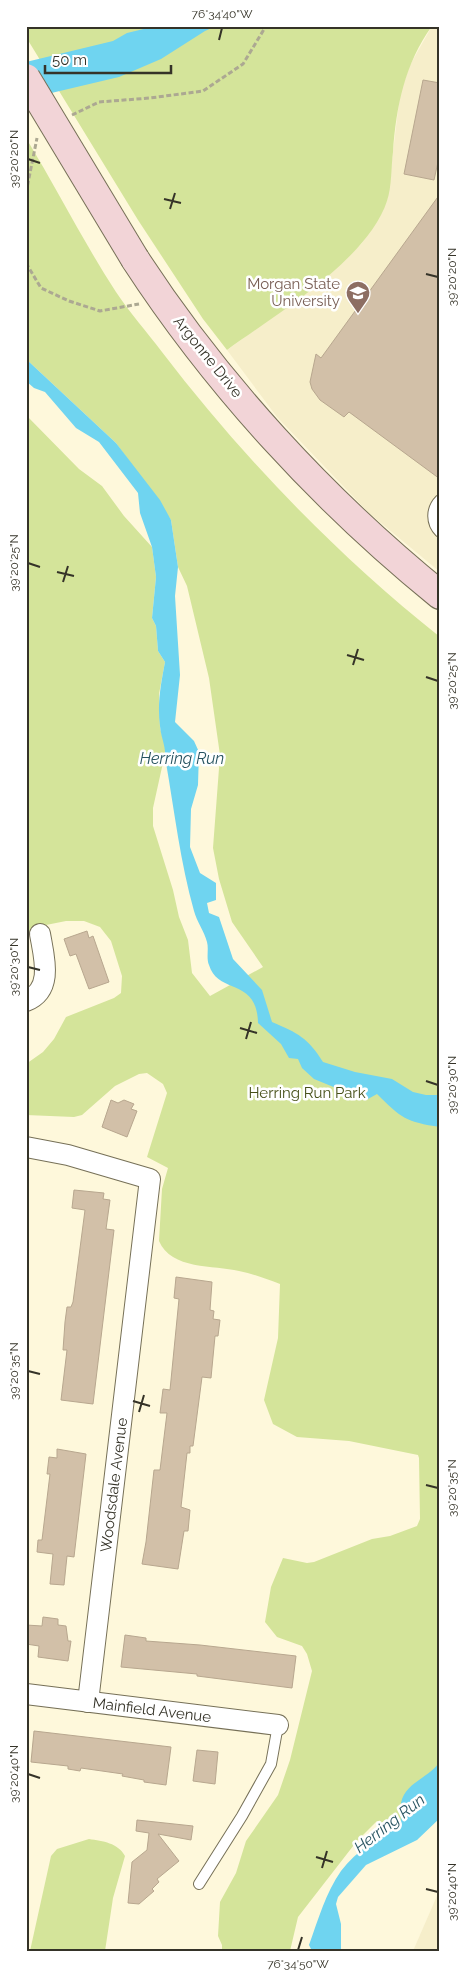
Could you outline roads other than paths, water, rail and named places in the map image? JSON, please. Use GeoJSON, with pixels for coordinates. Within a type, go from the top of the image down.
{"type":"FeatureCollection","features":[{"type":"Feature","properties":{"kind":"main road","name":"Argonne Drive"},"geometry":{"type":"LineString","coordinates":[[26,78],[158,294],[218,372],[275,438],[356,521],[440,595]]}},
{"type":"Feature","properties":{"kind":"street"},"geometry":{"type":"LineString","coordinates":[[26,1001],[34,998],[43,988],[46,968],[40,934]]}},
{"type":"Feature","properties":{"kind":"street","name":"Woodsdale Avenue"},"geometry":{"type":"LineString","coordinates":[[26,1147],[68,1155],[150,1179],[88,1702]]}},
{"type":"Feature","properties":{"kind":"street","name":"Mainfield Avenue"},"geometry":{"type":"LineString","coordinates":[[26,1694],[278,1725]]}},
{"type":"Feature","properties":{"kind":"lane"},"geometry":{"type":"LineString","coordinates":[[440,500],[433,512],[434,523],[440,532]]}},
{"type":"Feature","properties":{"kind":"lane"},"geometry":{"type":"LineString","coordinates":[[199,1884],[242,1816],[271,1764],[278,1725]]}},
{"type":"Feature","properties":{"kind":"water"},"geometry":{"type":"Polygon","coordinates":[[[156,26],[216,26],[161,59],[119,77],[26,99],[26,62],[113,41],[127,33],[156,26]]]}},
{"type":"Feature","properties":{"kind":"water","name":"Herring Run"},"geometry":{"type":"Polygon","coordinates":[[[26,359],[116,443],[160,500],[171,520],[178,567],[175,596],[180,675],[175,722],[194,741],[199,752],[198,785],[191,809],[190,847],[200,873],[216,883],[216,900],[207,903],[209,913],[219,917],[233,959],[262,990],[272,1022],[302,1037],[323,1062],[355,1072],[392,1079],[413,1092],[426,1095],[440,1095],[440,1127],[405,1118],[392,1109],[377,1094],[368,1099],[358,1097],[314,1079],[302,1068],[298,1059],[289,1058],[281,1044],[258,1023],[256,1009],[251,999],[244,992],[220,980],[214,974],[208,962],[207,942],[195,915],[189,892],[165,757],[159,718],[159,702],[165,662],[158,651],[156,626],[152,618],[156,577],[152,547],[140,513],[138,493],[99,442],[76,428],[45,392],[34,388],[26,381],[26,359]]]}},
{"type":"Feature","properties":{"kind":"water","name":"Herring Run"},"geometry":{"type":"Polygon","coordinates":[[[440,1761],[440,1818],[417,1840],[366,1865],[338,1897],[336,1904],[341,1924],[341,1951],[312,1951],[309,1945],[319,1916],[331,1888],[341,1871],[361,1850],[401,1822],[403,1796],[412,1785],[436,1767],[440,1761]]]}},
{"type":"Feature","properties":{"kind":"place","name":"Morgan State University"},"geometry":{"type":"Point","coordinates":[358,314]}},
{"type":"Feature","properties":{"kind":"park label","name":"Herring Run Park"},"geometry":{"type":"Point","coordinates":[307,1093]}}]}
